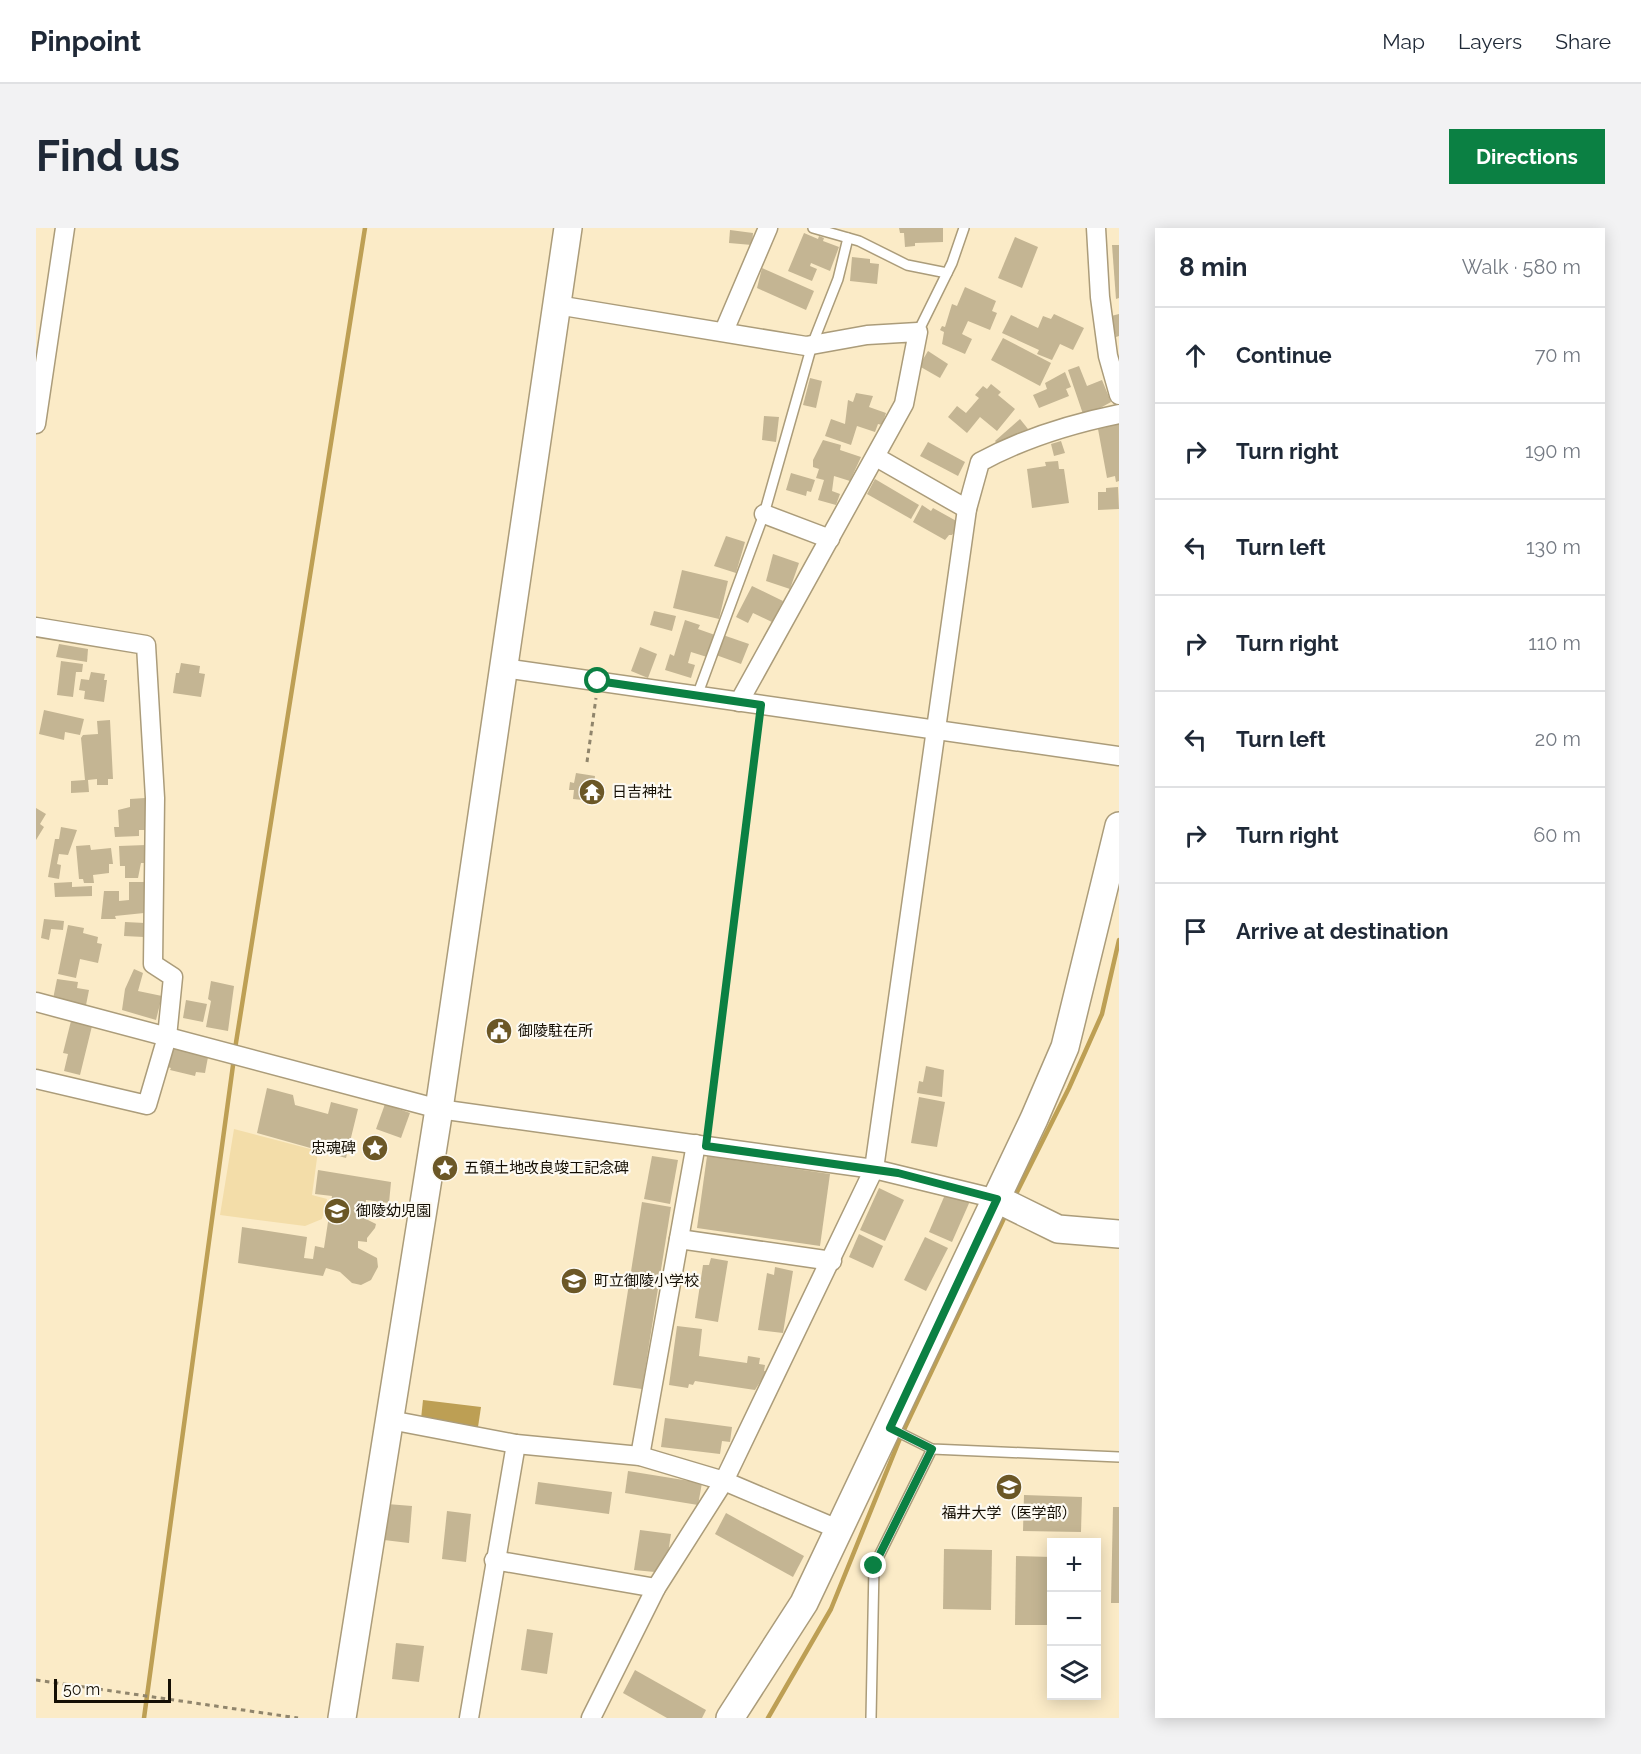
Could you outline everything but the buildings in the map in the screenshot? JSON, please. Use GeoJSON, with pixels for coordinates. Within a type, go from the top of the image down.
{"type":"FeatureCollection","features":[{"type":"Feature","properties":{"kind":"street"},"geometry":{"type":"LineString","coordinates":[[36,424],[64,228]]}},
{"type":"Feature","properties":{"kind":"street"},"geometry":{"type":"LineString","coordinates":[[342,1718],[439,1109],[568,228]]}},
{"type":"Feature","properties":{"kind":"street"},"geometry":{"type":"LineString","coordinates":[[724,331],[768,228]]}},
{"type":"Feature","properties":{"kind":"street"},"geometry":{"type":"LineString","coordinates":[[1096,228],[1107,344],[1119,395]]}},
{"type":"Feature","properties":{"kind":"street"},"geometry":{"type":"LineString","coordinates":[[557,305],[812,345],[867,334],[918,332],[904,404],[740,702]]}},
{"type":"Feature","properties":{"kind":"street"},"geometry":{"type":"LineString","coordinates":[[591,1718],[656,1588],[724,1481],[832,1261],[874,1169],[967,509],[980,462],[1013,444],[1075,423],[1119,414]]}},
{"type":"Feature","properties":{"kind":"street"},"geometry":{"type":"LineString","coordinates":[[876,457],[967,509]]}},
{"type":"Feature","properties":{"kind":"street"},"geometry":{"type":"LineString","coordinates":[[764,514],[830,539]]}},
{"type":"Feature","properties":{"kind":"street"},"geometry":{"type":"LineString","coordinates":[[36,627],[146,645],[155,798],[153,964],[173,977],[167,1037],[147,1105],[36,1079]]}},
{"type":"Feature","properties":{"kind":"street"},"geometry":{"type":"LineString","coordinates":[[504,668],[1119,756]]}},
{"type":"Feature","properties":{"kind":"street"},"geometry":{"type":"LineString","coordinates":[[730,1718],[804,1603],[890,1428],[1065,1047],[1119,826]]}},
{"type":"Feature","properties":{"kind":"street"},"geometry":{"type":"LineString","coordinates":[[36,1002],[439,1109],[874,1169],[997,1199],[1058,1229],[1119,1234]]}},
{"type":"Feature","properties":{"kind":"street"},"geometry":{"type":"LineString","coordinates":[[640,1456],[679,1239],[701,1145]]}},
{"type":"Feature","properties":{"kind":"street"},"geometry":{"type":"LineString","coordinates":[[679,1239],[832,1261]]}},
{"type":"Feature","properties":{"kind":"street"},"geometry":{"type":"LineString","coordinates":[[390,1420],[516,1444],[640,1456],[724,1481],[840,1530]]}},
{"type":"Feature","properties":{"kind":"street"},"geometry":{"type":"LineString","coordinates":[[469,1718],[494,1560],[516,1444]]}},
{"type":"Feature","properties":{"kind":"street"},"geometry":{"type":"LineString","coordinates":[[494,1560],[656,1588]]}},
{"type":"Feature","properties":{"kind":"lane"},"geometry":{"type":"LineString","coordinates":[[813,228],[848,238],[908,265],[947,273]]}},
{"type":"Feature","properties":{"kind":"lane"},"geometry":{"type":"LineString","coordinates":[[918,332],[947,273],[964,228]]}},
{"type":"Feature","properties":{"kind":"lane"},"geometry":{"type":"LineString","coordinates":[[697,696],[764,514],[812,345],[838,279],[848,238]]}},
{"type":"Feature","properties":{"kind":"lane"},"geometry":{"type":"LineString","coordinates":[[890,1428],[932,1449],[1119,1457]]}},
{"type":"Feature","properties":{"kind":"lane"},"geometry":{"type":"LineString","coordinates":[[871,1718],[874,1566],[932,1449]]}},
{"type":"Feature","properties":{"kind":"path"},"geometry":{"type":"LineString","coordinates":[[587,762],[598,681]]}},
{"type":"Feature","properties":{"kind":"path"},"geometry":{"type":"LineString","coordinates":[[701,1145],[761,705]]}},
{"type":"Feature","properties":{"kind":"path"},"geometry":{"type":"LineString","coordinates":[[36,1680],[298,1718]]}},
{"type":"Feature","properties":{"kind":"shaded area"},"geometry":{"type":"Polygon","coordinates":[[[234,1129],[318,1151],[312,1195],[327,1199],[322,1219],[305,1226],[220,1215],[234,1129]]]}},
{"type":"Feature","properties":{"kind":"shaded area"},"geometry":{"type":"Polygon","coordinates":[[[423,1400],[481,1407],[478,1427],[421,1419],[423,1400]]]}},
{"type":"Feature","properties":{"kind":"waterway"},"geometry":{"type":"LineString","coordinates":[[235,1049],[365,228]]}},
{"type":"Feature","properties":{"kind":"waterway"},"geometry":{"type":"LineString","coordinates":[[1014,1198],[1069,1088],[1102,1014],[1119,940]]}},
{"type":"Feature","properties":{"kind":"waterway"},"geometry":{"type":"LineString","coordinates":[[144,1718],[234,1058]]}},
{"type":"Feature","properties":{"kind":"waterway"},"geometry":{"type":"LineString","coordinates":[[768,1718],[831,1609],[901,1436],[1006,1214]]}},
{"type":"Feature","properties":{"kind":"place","name":"日吉神社"},"geometry":{"type":"Point","coordinates":[592,792]}},
{"type":"Feature","properties":{"kind":"place","name":"御陵駐在所"},"geometry":{"type":"Point","coordinates":[499,1031]}},
{"type":"Feature","properties":{"kind":"place","name":"忠魂碑"},"geometry":{"type":"Point","coordinates":[375,1148]}},
{"type":"Feature","properties":{"kind":"place","name":"五領土地改良竣工記念碑"},"geometry":{"type":"Point","coordinates":[445,1168]}},
{"type":"Feature","properties":{"kind":"place","name":"御陵幼児園"},"geometry":{"type":"Point","coordinates":[337,1211]}},
{"type":"Feature","properties":{"kind":"place","name":"町立御陵小学校"},"geometry":{"type":"Point","coordinates":[574,1281]}},
{"type":"Feature","properties":{"kind":"place","name":"福井大学（医学部）"},"geometry":{"type":"Point","coordinates":[1009,1487]}},
{"type":"Feature","properties":{"kind":"route"},"geometry":{"type":"LineString","coordinates":[[598,681],[761,705],[706,1146],[898,1173],[997,1199],[890,1428],[932,1449],[874,1566]]}}]}
